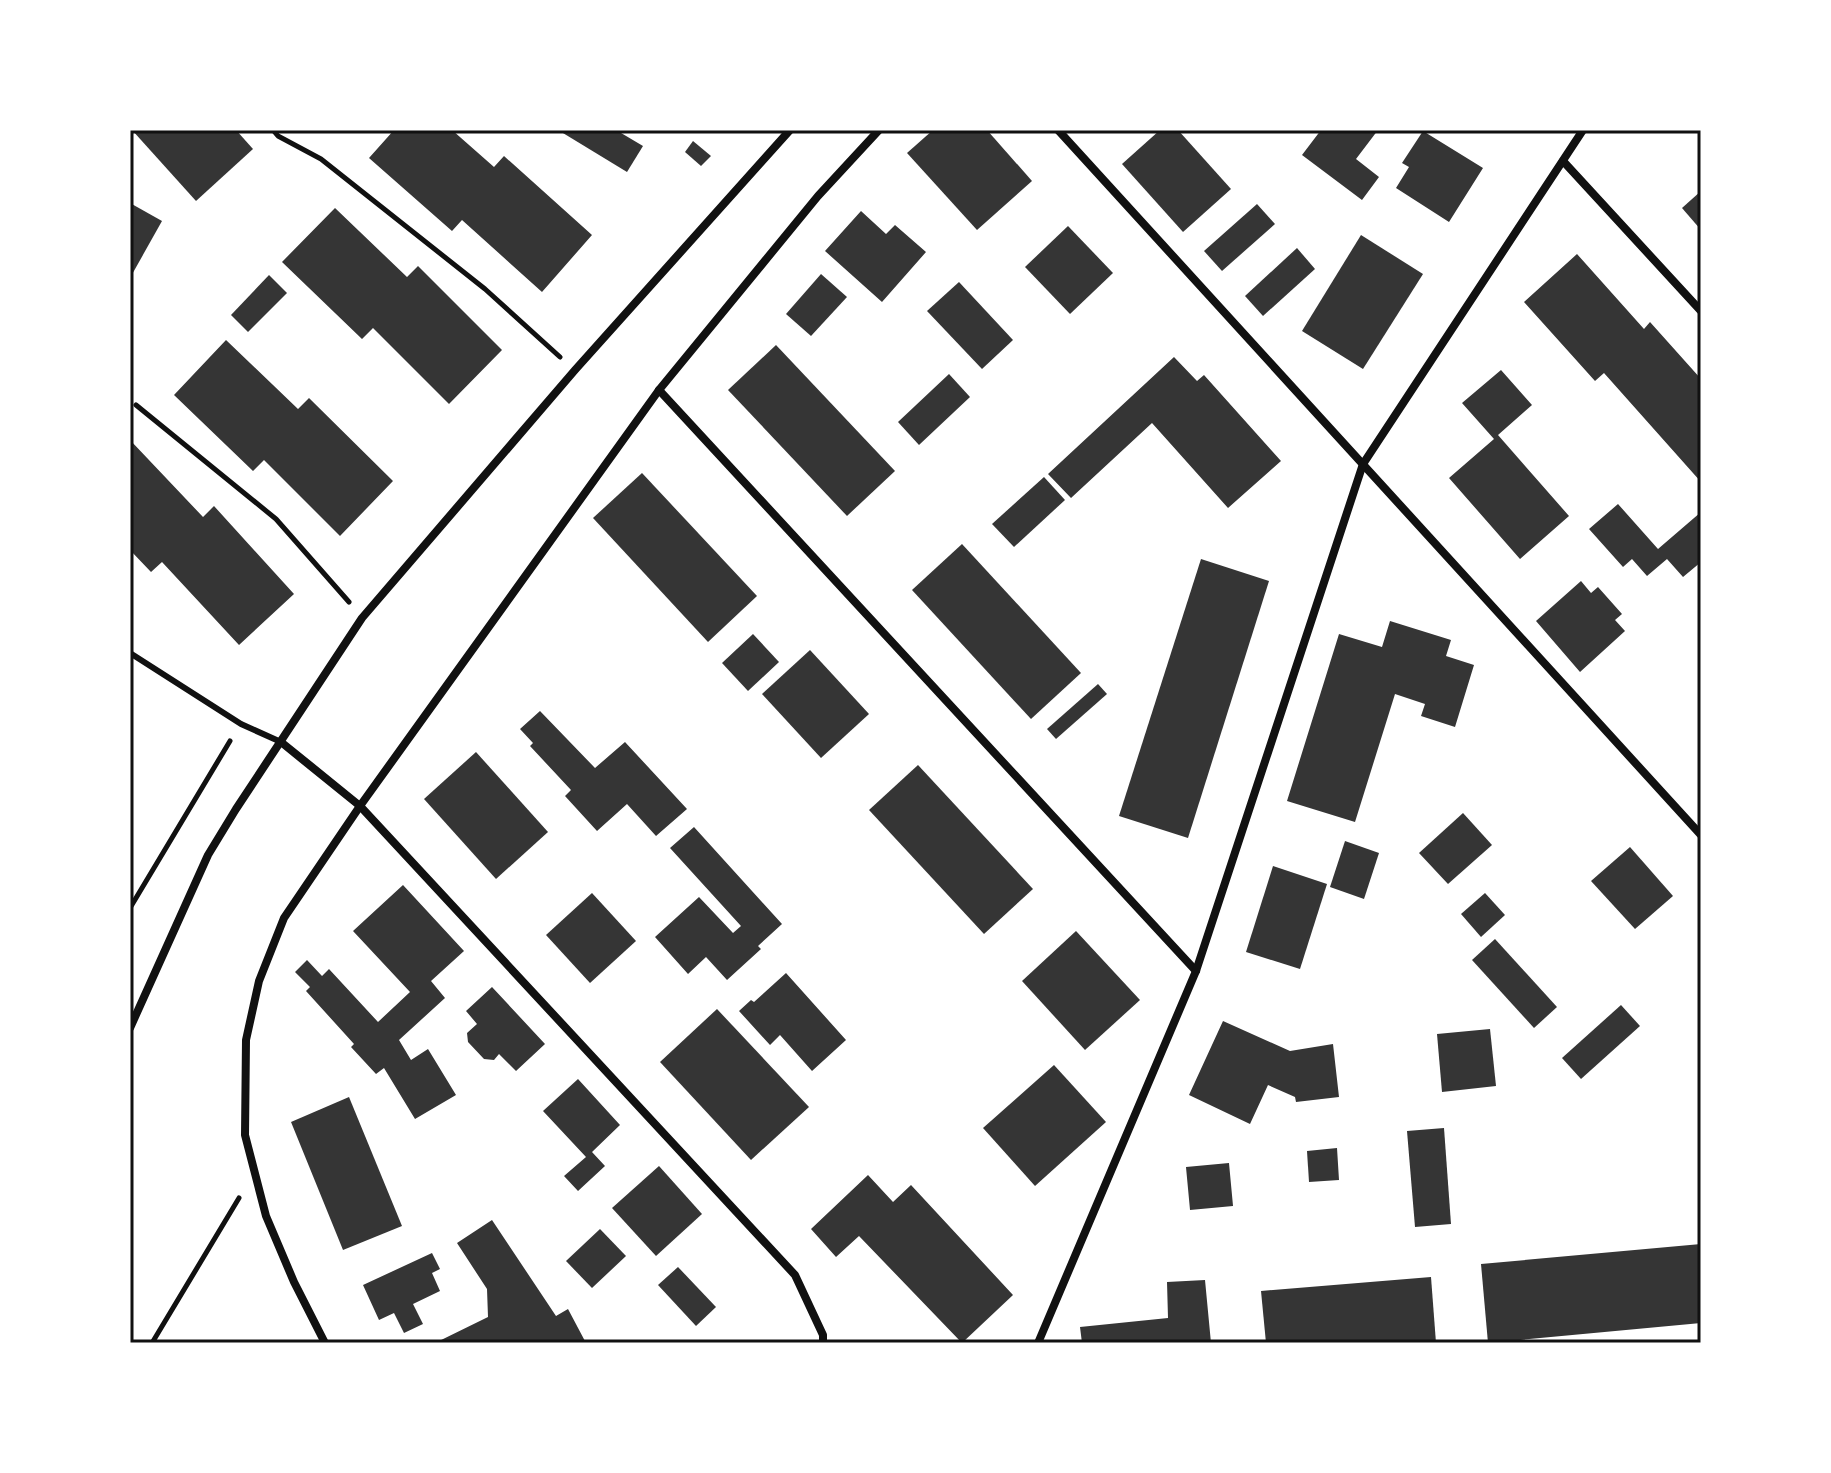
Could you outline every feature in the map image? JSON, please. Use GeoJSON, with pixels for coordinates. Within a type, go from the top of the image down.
{"type":"FeatureCollection","features":[{"type":"Feature","properties":{"kind":"street"},"geometry":{"type":"LineString","coordinates":[[130,1028],[208,855],[362,618],[575,370],[790,130]]}},
{"type":"Feature","properties":{"kind":"street"},"geometry":{"type":"LineString","coordinates":[[325,1343],[266,1216],[245,1135],[246,1040],[259,981],[284,918],[360,806],[659,390],[818,196],[879,130]]}},
{"type":"Feature","properties":{"kind":"street"},"geometry":{"type":"LineString","coordinates":[[1058,130],[1701,835]]}},
{"type":"Feature","properties":{"kind":"street"},"geometry":{"type":"LineString","coordinates":[[1038,1343],[1196,971],[1363,464],[1583,130]]}},
{"type":"Feature","properties":{"kind":"street"},"geometry":{"type":"LineString","coordinates":[[1563,161],[1701,311]]}},
{"type":"Feature","properties":{"kind":"street"},"geometry":{"type":"LineString","coordinates":[[659,390],[1196,971]]}},
{"type":"Feature","properties":{"kind":"street"},"geometry":{"type":"LineString","coordinates":[[281,742],[360,806],[795,1275],[823,1335],[823,1343]]}},
{"type":"Feature","properties":{"kind":"lane"},"geometry":{"type":"LineString","coordinates":[[130,653],[241,724],[281,742]]}},
{"type":"Feature","properties":{"kind":"path"},"geometry":{"type":"LineString","coordinates":[[273,130],[278,136],[321,159],[485,289],[575,370]]}},
{"type":"Feature","properties":{"kind":"path"},"geometry":{"type":"LineString","coordinates":[[136,405],[276,519],[362,618]]}},
{"type":"Feature","properties":{"kind":"path"},"geometry":{"type":"LineString","coordinates":[[130,908],[241,724]]}},
{"type":"Feature","properties":{"kind":"path"},"geometry":{"type":"LineString","coordinates":[[152,1343],[254,1173]]}},
{"type":"Feature","properties":{"kind":"building"},"geometry":{"type":"Polygon","coordinates":[[[132,130],[236,130],[253,149],[196,201],[132,130]]]}},
{"type":"Feature","properties":{"kind":"building"},"geometry":{"type":"Polygon","coordinates":[[[394,130],[452,130],[494,167],[504,156],[592,235],[542,292],[462,220],[452,231],[369,158],[394,130]]]}},
{"type":"Feature","properties":{"kind":"building"},"geometry":{"type":"Polygon","coordinates":[[[558,130],[616,130],[643,146],[627,172],[558,130]]]}},
{"type":"Feature","properties":{"kind":"building"},"geometry":{"type":"Polygon","coordinates":[[[933,130],[987,130],[1032,181],[977,230],[907,153],[933,130]]]}},
{"type":"Feature","properties":{"kind":"building"},"geometry":{"type":"Polygon","coordinates":[[[1160,130],[1178,130],[1231,189],[1183,232],[1122,164],[1160,130]]]}},
{"type":"Feature","properties":{"kind":"building"},"geometry":{"type":"Polygon","coordinates":[[[1321,130],[1378,130],[1356,159],[1379,177],[1362,200],[1302,155],[1321,130]]]}},
{"type":"Feature","properties":{"kind":"building"},"geometry":{"type":"Polygon","coordinates":[[[1423,131],[1483,168],[1449,222],[1396,188],[1409,167],[1402,163],[1423,131]]]}},
{"type":"Feature","properties":{"kind":"building"},"geometry":{"type":"Polygon","coordinates":[[[693,141],[711,156],[701,166],[685,152],[693,141]]]}},
{"type":"Feature","properties":{"kind":"building"},"geometry":{"type":"Polygon","coordinates":[[[1701,191],[1701,230],[1682,208],[1701,191]]]}},
{"type":"Feature","properties":{"kind":"building"},"geometry":{"type":"Polygon","coordinates":[[[130,203],[162,221],[130,278],[130,203]]]}},
{"type":"Feature","properties":{"kind":"building"},"geometry":{"type":"Polygon","coordinates":[[[1257,204],[1275,224],[1222,271],[1204,251],[1257,204]]]}},
{"type":"Feature","properties":{"kind":"building"},"geometry":{"type":"Polygon","coordinates":[[[335,208],[407,277],[418,266],[502,350],[449,404],[373,328],[362,339],[282,262],[335,208]]]}},
{"type":"Feature","properties":{"kind":"building"},"geometry":{"type":"Polygon","coordinates":[[[861,211],[886,234],[895,225],[926,252],[882,302],[825,251],[861,211]]]}},
{"type":"Feature","properties":{"kind":"building"},"geometry":{"type":"Polygon","coordinates":[[[1068,226],[1113,273],[1070,314],[1025,267],[1068,226]]]}},
{"type":"Feature","properties":{"kind":"building"},"geometry":{"type":"Polygon","coordinates":[[[1361,235],[1423,274],[1363,369],[1302,331],[1361,235]]]}},
{"type":"Feature","properties":{"kind":"building"},"geometry":{"type":"Polygon","coordinates":[[[1297,248],[1315,269],[1263,316],[1245,296],[1297,248]]]}},
{"type":"Feature","properties":{"kind":"building"},"geometry":{"type":"Polygon","coordinates":[[[1577,254],[1644,329],[1650,322],[1701,379],[1701,482],[1604,373],[1595,381],[1524,302],[1577,254]]]}},
{"type":"Feature","properties":{"kind":"building"},"geometry":{"type":"Polygon","coordinates":[[[821,274],[847,297],[811,336],[786,314],[821,274]]]}},
{"type":"Feature","properties":{"kind":"building"},"geometry":{"type":"Polygon","coordinates":[[[269,275],[287,293],[248,332],[231,315],[269,275]]]}},
{"type":"Feature","properties":{"kind":"building"},"geometry":{"type":"Polygon","coordinates":[[[959,282],[1013,340],[982,369],[927,311],[959,282]]]}},
{"type":"Feature","properties":{"kind":"building"},"geometry":{"type":"Polygon","coordinates":[[[226,340],[298,409],[309,398],[393,481],[340,536],[264,460],[253,471],[174,395],[226,340]]]}},
{"type":"Feature","properties":{"kind":"building"},"geometry":{"type":"Polygon","coordinates":[[[776,345],[895,471],[847,516],[728,390],[776,345]]]}},
{"type":"Feature","properties":{"kind":"building"},"geometry":{"type":"Polygon","coordinates":[[[1174,357],[1197,381],[1204,375],[1281,461],[1228,508],[1152,423],[1071,498],[1048,474],[1174,357]]]}},
{"type":"Feature","properties":{"kind":"building"},"geometry":{"type":"Polygon","coordinates":[[[1501,370],[1532,405],[1498,435],[1569,516],[1520,559],[1449,478],[1494,439],[1462,403],[1501,370]]]}},
{"type":"Feature","properties":{"kind":"building"},"geometry":{"type":"Polygon","coordinates":[[[949,374],[970,397],[919,445],[898,422],[949,374]]]}},
{"type":"Feature","properties":{"kind":"building"},"geometry":{"type":"Polygon","coordinates":[[[130,440],[203,517],[214,506],[294,594],[239,645],[162,562],[151,572],[130,550],[130,440]]]}},
{"type":"Feature","properties":{"kind":"building"},"geometry":{"type":"Polygon","coordinates":[[[642,473],[757,596],[708,642],[593,518],[642,473]]]}},
{"type":"Feature","properties":{"kind":"building"},"geometry":{"type":"Polygon","coordinates":[[[1044,477],[1065,500],[1014,547],[992,524],[1044,477]]]}},
{"type":"Feature","properties":{"kind":"building"},"geometry":{"type":"Polygon","coordinates":[[[1618,504],[1658,549],[1701,512],[1701,562],[1683,577],[1667,559],[1647,576],[1632,559],[1623,567],[1589,529],[1618,504]]]}},
{"type":"Feature","properties":{"kind":"building"},"geometry":{"type":"Polygon","coordinates":[[[962,544],[1081,673],[1031,719],[912,590],[962,544]]]}},
{"type":"Feature","properties":{"kind":"building"},"geometry":{"type":"Polygon","coordinates":[[[1201,559],[1269,581],[1188,838],[1119,816],[1201,559]]]}},
{"type":"Feature","properties":{"kind":"building"},"geometry":{"type":"Polygon","coordinates":[[[1581,581],[1591,593],[1598,587],[1622,614],[1615,620],[1625,631],[1580,672],[1536,621],[1581,581]]]}},
{"type":"Feature","properties":{"kind":"building"},"geometry":{"type":"Polygon","coordinates":[[[1390,621],[1451,640],[1446,656],[1474,665],[1455,727],[1421,716],[1425,704],[1395,694],[1355,822],[1287,801],[1339,634],[1382,647],[1390,621]]]}},
{"type":"Feature","properties":{"kind":"building"},"geometry":{"type":"Polygon","coordinates":[[[753,634],[779,662],[748,691],[722,663],[753,634]]]}},
{"type":"Feature","properties":{"kind":"building"},"geometry":{"type":"Polygon","coordinates":[[[810,650],[869,714],[821,758],[762,694],[810,650]]]}},
{"type":"Feature","properties":{"kind":"building"},"geometry":{"type":"Polygon","coordinates":[[[1098,684],[1107,694],[1056,739],[1047,729],[1098,684]]]}},
{"type":"Feature","properties":{"kind":"building"},"geometry":{"type":"Polygon","coordinates":[[[540,711],[595,768],[625,742],[687,809],[656,836],[627,804],[597,831],[565,796],[571,790],[530,746],[533,743],[520,729],[540,711]]]}},
{"type":"Feature","properties":{"kind":"building"},"geometry":{"type":"Polygon","coordinates":[[[476,752],[548,832],[496,879],[424,799],[476,752]]]}},
{"type":"Feature","properties":{"kind":"building"},"geometry":{"type":"Polygon","coordinates":[[[918,765],[1033,889],[984,934],[869,810],[918,765]]]}},
{"type":"Feature","properties":{"kind":"building"},"geometry":{"type":"Polygon","coordinates":[[[1463,813],[1492,845],[1448,884],[1419,853],[1463,813]]]}},
{"type":"Feature","properties":{"kind":"building"},"geometry":{"type":"Polygon","coordinates":[[[694,827],[782,924],[758,946],[761,949],[727,980],[706,957],[688,974],[655,937],[699,897],[733,933],[741,926],[670,848],[694,827]]]}},
{"type":"Feature","properties":{"kind":"building"},"geometry":{"type":"Polygon","coordinates":[[[1345,841],[1379,853],[1364,899],[1330,887],[1345,841]]]}},
{"type":"Feature","properties":{"kind":"building"},"geometry":{"type":"Polygon","coordinates":[[[1630,847],[1673,896],[1635,929],[1591,881],[1630,847]]]}},
{"type":"Feature","properties":{"kind":"building"},"geometry":{"type":"Polygon","coordinates":[[[1273,866],[1327,884],[1300,969],[1246,952],[1273,866]]]}},
{"type":"Feature","properties":{"kind":"building"},"geometry":{"type":"Polygon","coordinates":[[[403,885],[464,951],[431,981],[445,998],[399,1040],[411,1060],[428,1049],[456,1095],[415,1119],[384,1068],[376,1074],[351,1047],[354,1044],[306,991],[310,987],[295,972],[307,960],[322,976],[329,969],[378,1022],[410,992],[353,931],[403,885]]]}},
{"type":"Feature","properties":{"kind":"building"},"geometry":{"type":"Polygon","coordinates":[[[592,893],[636,941],[590,983],[546,935],[592,893]]]}},
{"type":"Feature","properties":{"kind":"building"},"geometry":{"type":"Polygon","coordinates":[[[1485,893],[1505,915],[1481,937],[1461,914],[1485,893]]]}},
{"type":"Feature","properties":{"kind":"building"},"geometry":{"type":"Polygon","coordinates":[[[1076,931],[1140,1000],[1085,1050],[1022,981],[1076,931]]]}},
{"type":"Feature","properties":{"kind":"building"},"geometry":{"type":"Polygon","coordinates":[[[1495,939],[1557,1007],[1534,1028],[1472,960],[1495,939]]]}},
{"type":"Feature","properties":{"kind":"building"},"geometry":{"type":"Polygon","coordinates":[[[786,973],[846,1040],[812,1071],[780,1035],[770,1045],[739,1011],[751,1000],[754,1002],[786,973]]]}},
{"type":"Feature","properties":{"kind":"building"},"geometry":{"type":"Polygon","coordinates":[[[492,987],[545,1044],[516,1071],[499,1054],[494,1060],[484,1059],[468,1042],[467,1033],[477,1024],[466,1011],[492,987]]]}},
{"type":"Feature","properties":{"kind":"building"},"geometry":{"type":"Polygon","coordinates":[[[1621,1005],[1640,1026],[1581,1079],[1562,1058],[1621,1005]]]}},
{"type":"Feature","properties":{"kind":"building"},"geometry":{"type":"Polygon","coordinates":[[[717,1009],[809,1107],[751,1160],[660,1062],[717,1009]]]}},
{"type":"Feature","properties":{"kind":"building"},"geometry":{"type":"Polygon","coordinates":[[[1223,1021],[1290,1051],[1333,1044],[1339,1097],[1296,1102],[1295,1097],[1268,1085],[1250,1124],[1189,1095],[1223,1021]]]}},
{"type":"Feature","properties":{"kind":"building"},"geometry":{"type":"Polygon","coordinates":[[[1490,1029],[1496,1086],[1442,1092],[1437,1034],[1490,1029]]]}},
{"type":"Feature","properties":{"kind":"building"},"geometry":{"type":"Polygon","coordinates":[[[1054,1065],[1106,1122],[1035,1186],[983,1128],[1054,1065]]]}},
{"type":"Feature","properties":{"kind":"building"},"geometry":{"type":"Polygon","coordinates":[[[578,1079],[620,1125],[592,1152],[605,1166],[578,1191],[564,1176],[586,1157],[543,1111],[578,1079]]]}},
{"type":"Feature","properties":{"kind":"building"},"geometry":{"type":"Polygon","coordinates":[[[349,1097],[402,1226],[343,1250],[291,1122],[349,1097]]]}},
{"type":"Feature","properties":{"kind":"building"},"geometry":{"type":"Polygon","coordinates":[[[1444,1128],[1451,1224],[1415,1227],[1407,1131],[1444,1128]]]}},
{"type":"Feature","properties":{"kind":"building"},"geometry":{"type":"Polygon","coordinates":[[[1337,1148],[1339,1180],[1309,1182],[1307,1151],[1337,1148]]]}},
{"type":"Feature","properties":{"kind":"building"},"geometry":{"type":"Polygon","coordinates":[[[1229,1163],[1233,1206],[1190,1210],[1186,1167],[1229,1163]]]}},
{"type":"Feature","properties":{"kind":"building"},"geometry":{"type":"Polygon","coordinates":[[[659,1166],[702,1214],[656,1256],[612,1208],[659,1166]]]}},
{"type":"Feature","properties":{"kind":"building"},"geometry":{"type":"Polygon","coordinates":[[[868,1175],[893,1202],[911,1185],[1013,1295],[962,1343],[859,1236],[836,1257],[811,1229],[868,1175]]]}},
{"type":"Feature","properties":{"kind":"building"},"geometry":{"type":"Polygon","coordinates":[[[492,1220],[556,1316],[568,1309],[586,1343],[435,1343],[488,1317],[487,1289],[457,1243],[492,1220]]]}},
{"type":"Feature","properties":{"kind":"building"},"geometry":{"type":"Polygon","coordinates":[[[600,1229],[626,1256],[592,1288],[566,1261],[600,1229]]]}},
{"type":"Feature","properties":{"kind":"building"},"geometry":{"type":"Polygon","coordinates":[[[1701,1244],[1701,1323],[1488,1343],[1481,1264],[1701,1244]]]}},
{"type":"Feature","properties":{"kind":"building"},"geometry":{"type":"Polygon","coordinates":[[[432,1253],[440,1269],[432,1273],[440,1291],[413,1304],[423,1324],[404,1333],[394,1313],[379,1320],[363,1285],[432,1253]]]}},
{"type":"Feature","properties":{"kind":"building"},"geometry":{"type":"Polygon","coordinates":[[[678,1267],[716,1307],[696,1326],[658,1285],[678,1267]]]}},
{"type":"Feature","properties":{"kind":"building"},"geometry":{"type":"Polygon","coordinates":[[[1431,1277],[1436,1343],[1266,1343],[1261,1291],[1431,1277]]]}},
{"type":"Feature","properties":{"kind":"building"},"geometry":{"type":"Polygon","coordinates":[[[1205,1280],[1211,1343],[1082,1343],[1080,1327],[1168,1318],[1167,1282],[1205,1280]]]}}]}
